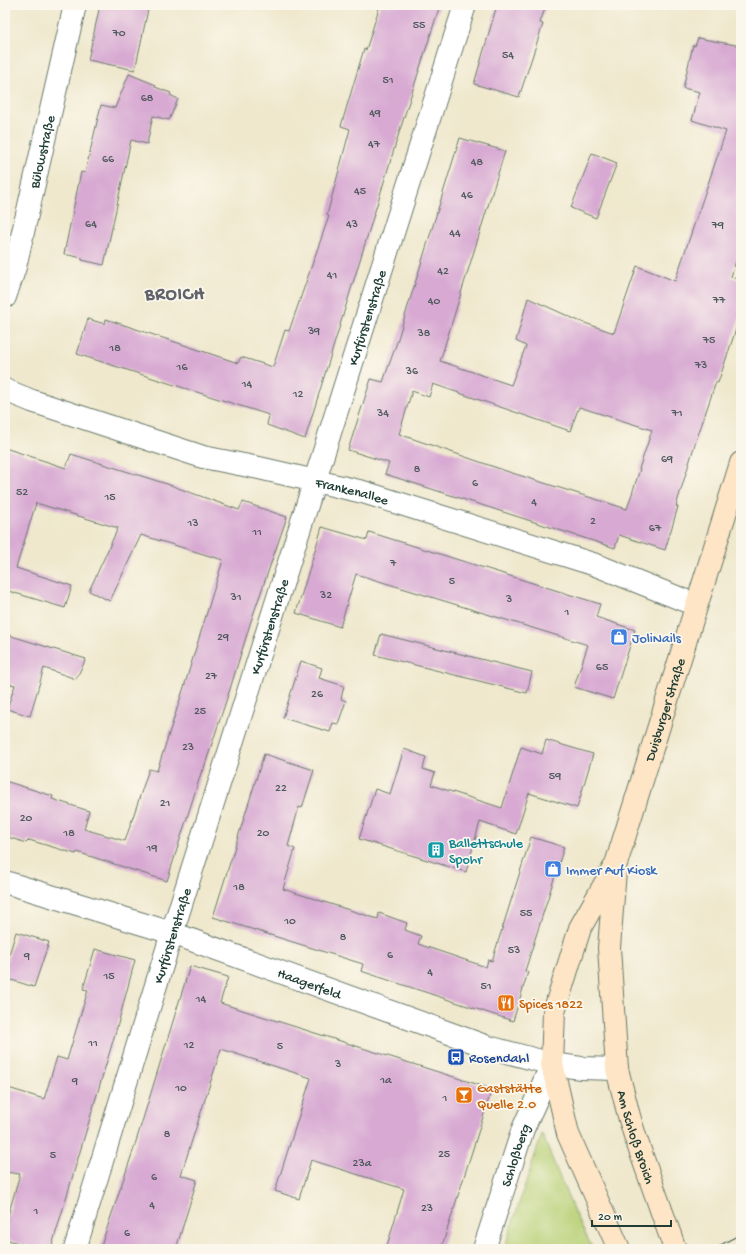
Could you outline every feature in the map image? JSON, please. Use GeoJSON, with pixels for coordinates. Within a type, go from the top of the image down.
{"type":"FeatureCollection","features":[{"type":"Feature","properties":{"kind":"main road","name":"Duisburger Straße"},"geometry":{"type":"LineString","coordinates":[[552,1064],[554,1012],[580,928],[616,864],[741,463]]}},
{"type":"Feature","properties":{"kind":"main road","name":"Duisburger Straße"},"geometry":{"type":"LineString","coordinates":[[616,864],[609,948],[617,1069]]}},
{"type":"Feature","properties":{"kind":"main road"},"geometry":{"type":"LineString","coordinates":[[552,1064],[568,1134],[618,1249]]}},
{"type":"Feature","properties":{"kind":"main road","name":"Am Schloß Broich"},"geometry":{"type":"LineString","coordinates":[[617,1069],[636,1138],[675,1249]]}},
{"type":"Feature","properties":{"kind":"street","name":"Bülowstraße"},"geometry":{"type":"LineString","coordinates":[[5,297],[15,267],[75,5]]}},
{"type":"Feature","properties":{"kind":"street","name":"Kurfürstenstraße"},"geometry":{"type":"LineString","coordinates":[[75,1249],[172,933],[465,5]]}},
{"type":"Feature","properties":{"kind":"street","name":"Frankenallee"},"geometry":{"type":"LineString","coordinates":[[5,390],[32,402],[203,457],[259,468],[363,492],[596,565],[696,605]]}},
{"type":"Feature","properties":{"kind":"street","name":"Haagerfeld"},"geometry":{"type":"LineString","coordinates":[[5,882],[172,933],[488,1047],[552,1064],[581,1068],[617,1069]]}},
{"type":"Feature","properties":{"kind":"street","name":"Schloßberg"},"geometry":{"type":"LineString","coordinates":[[484,1249],[523,1130],[552,1064]]}},
{"type":"Feature","properties":{"kind":"green space"},"geometry":{"type":"Polygon","coordinates":[[[542,1134],[575,1214],[593,1249],[504,1249],[542,1134]]]}},
{"type":"Feature","properties":{"kind":"building"},"geometry":{"type":"Polygon","coordinates":[[[100,5],[149,5],[135,70],[88,60],[100,5]]]}},
{"type":"Feature","properties":{"kind":"building"},"geometry":{"type":"Polygon","coordinates":[[[380,5],[440,5],[305,439],[267,425],[269,415],[77,354],[88,319],[105,324],[106,319],[238,363],[241,357],[273,367],[285,330],[289,331],[329,216],[327,215],[350,129],[341,126],[364,49],[366,50],[380,5]]]}},
{"type":"Feature","properties":{"kind":"building"},"geometry":{"type":"Polygon","coordinates":[[[497,5],[546,5],[540,23],[543,24],[519,97],[474,84],[497,5]]]}},
{"type":"Feature","properties":{"kind":"building"},"geometry":{"type":"Polygon","coordinates":[[[698,38],[741,46],[741,244],[731,277],[741,280],[741,314],[718,383],[716,382],[694,447],[676,506],[678,507],[665,550],[619,535],[615,548],[385,474],[389,463],[348,450],[371,379],[383,382],[396,345],[460,138],[505,151],[440,361],[511,385],[526,346],[516,341],[528,298],[579,321],[614,333],[637,266],[675,281],[726,131],[692,120],[700,92],[683,88],[693,45],[695,46],[698,38]],[[433,384],[429,397],[412,391],[399,434],[509,472],[627,509],[652,430],[579,407],[570,431],[433,384]]]}},
{"type":"Feature","properties":{"kind":"building"},"geometry":{"type":"Polygon","coordinates":[[[129,74],[156,85],[155,87],[171,93],[170,95],[178,99],[169,120],[153,116],[147,144],[131,140],[104,265],[64,254],[81,172],[85,173],[101,105],[115,108],[129,74]]]}},
{"type":"Feature","properties":{"kind":"building"},"geometry":{"type":"Polygon","coordinates":[[[592,153],[617,163],[596,218],[571,208],[592,153]]]}},
{"type":"Feature","properties":{"kind":"building"},"geometry":{"type":"Polygon","coordinates":[[[5,448],[66,468],[71,454],[167,484],[239,510],[243,502],[287,517],[251,621],[167,881],[77,852],[76,854],[29,840],[26,843],[5,836],[5,781],[53,796],[52,799],[89,811],[84,829],[125,841],[149,769],[157,771],[223,560],[141,535],[110,601],[89,591],[118,528],[36,503],[16,568],[72,586],[65,608],[5,590],[5,448]]]}},
{"type":"Feature","properties":{"kind":"building"},"geometry":{"type":"Polygon","coordinates":[[[322,527],[367,540],[369,532],[600,604],[596,617],[635,630],[613,699],[574,687],[588,645],[356,574],[340,627],[296,613],[322,527]]]}},
{"type":"Feature","properties":{"kind":"building"},"geometry":{"type":"Polygon","coordinates":[[[5,634],[86,659],[76,679],[44,668],[30,716],[7,709],[15,685],[5,683],[5,634]]]}},
{"type":"Feature","properties":{"kind":"building"},"geometry":{"type":"Polygon","coordinates":[[[381,634],[532,672],[527,693],[375,655],[381,634]]]}},
{"type":"Feature","properties":{"kind":"building"},"geometry":{"type":"Polygon","coordinates":[[[301,661],[322,668],[319,678],[344,686],[341,699],[346,701],[338,724],[333,723],[330,732],[283,718],[301,661]]]}},
{"type":"Feature","properties":{"kind":"building"},"geometry":{"type":"Polygon","coordinates":[[[546,740],[593,754],[577,808],[529,793],[516,834],[480,822],[466,872],[359,839],[375,789],[390,794],[404,749],[426,757],[423,769],[435,773],[431,785],[502,808],[521,747],[542,754],[546,740]]]}},
{"type":"Feature","properties":{"kind":"building"},"geometry":{"type":"Polygon","coordinates":[[[264,754],[314,770],[302,808],[299,807],[288,846],[295,849],[283,889],[378,919],[379,913],[407,923],[405,930],[421,936],[418,944],[486,967],[488,960],[492,961],[531,837],[564,847],[525,971],[528,972],[513,1021],[361,971],[363,964],[213,917],[264,754]]]}},
{"type":"Feature","properties":{"kind":"building"},"geometry":{"type":"Polygon","coordinates":[[[16,932],[49,942],[34,987],[5,978],[5,968],[16,932]]]}},
{"type":"Feature","properties":{"kind":"building"},"geometry":{"type":"Polygon","coordinates":[[[95,949],[135,960],[118,1024],[51,1249],[37,1249],[5,1239],[5,1226],[20,1174],[5,1172],[5,1087],[44,1099],[57,1057],[67,1060],[88,990],[83,989],[95,949]]]}},
{"type":"Feature","properties":{"kind":"building"},"geometry":{"type":"Polygon","coordinates":[[[190,966],[228,977],[220,1003],[492,1089],[441,1249],[386,1249],[404,1189],[311,1160],[299,1199],[275,1191],[311,1078],[221,1049],[181,1175],[197,1180],[176,1249],[100,1249],[134,1148],[190,966]]]}},
{"type":"Feature","properties":{"kind":"tram line"},"geometry":{"type":"LineString","coordinates":[[715,1249],[741,1234]]}},
{"type":"Feature","properties":{"kind":"place","name":"JoliNails"},"geometry":{"type":"Point","coordinates":[619,637]}},
{"type":"Feature","properties":{"kind":"place","name":"Ballettschule Spohr"},"geometry":{"type":"Point","coordinates":[436,850]}},
{"type":"Feature","properties":{"kind":"place","name":"Immer Auf Kiosk"},"geometry":{"type":"Point","coordinates":[553,869]}},
{"type":"Feature","properties":{"kind":"place","name":"Spices 1822"},"geometry":{"type":"Point","coordinates":[506,1003]}},
{"type":"Feature","properties":{"kind":"place","name":"Rosendahl"},"geometry":{"type":"Point","coordinates":[456,1057]}},
{"type":"Feature","properties":{"kind":"place","name":"Gaststätte Quelle 2.0"},"geometry":{"type":"Point","coordinates":[464,1095]}},
{"type":"Feature","properties":{"kind":"district","name":"BROICH"},"geometry":{"type":"Point","coordinates":[175,293]}}]}
